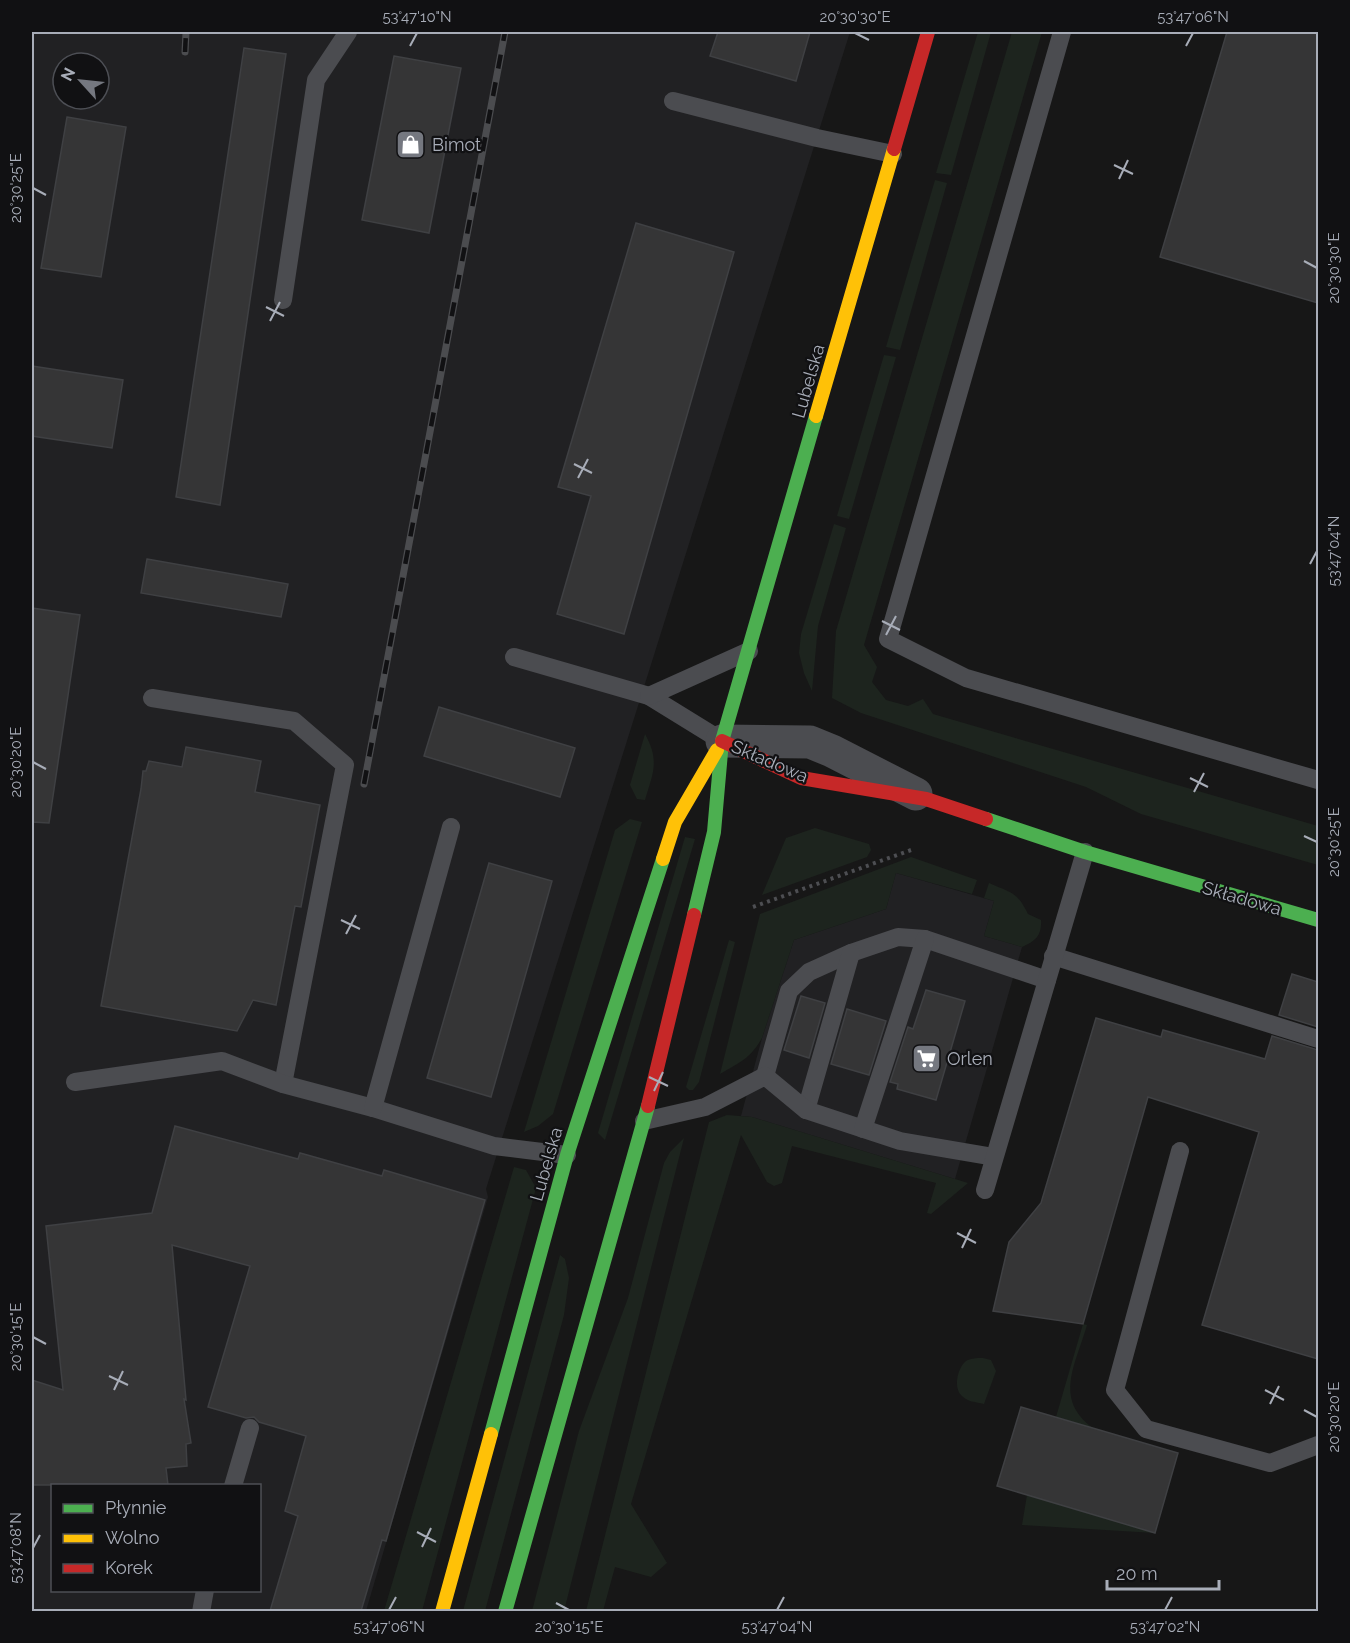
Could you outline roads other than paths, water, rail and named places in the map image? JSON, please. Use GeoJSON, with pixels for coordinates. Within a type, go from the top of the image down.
{"type":"FeatureCollection","features":[{"type":"Feature","properties":{"kind":"street","name":"Lubelska"},"geometry":{"type":"LineString","coordinates":[[505,1611],[644,1121],[714,832],[722,741],[928,32]]}},
{"type":"Feature","properties":{"kind":"street","name":"Lubelska"},"geometry":{"type":"LineString","coordinates":[[442,1611],[567,1155],[675,822],[722,741]]}},
{"type":"Feature","properties":{"kind":"street","name":"Składowa"},"geometry":{"type":"LineString","coordinates":[[722,741],[810,742],[926,799],[1085,852],[1318,920]]}},
{"type":"Feature","properties":{"kind":"lane"},"geometry":{"type":"LineString","coordinates":[[283,300],[316,80],[348,32]]}},
{"type":"Feature","properties":{"kind":"lane"},"geometry":{"type":"LineString","coordinates":[[1062,32],[888,639],[966,678],[1318,780]]}},
{"type":"Feature","properties":{"kind":"lane"},"geometry":{"type":"LineString","coordinates":[[673,101],[817,138],[893,154]]}},
{"type":"Feature","properties":{"kind":"lane"},"geometry":{"type":"LineString","coordinates":[[649,696],[748,651]]}},
{"type":"Feature","properties":{"kind":"lane"},"geometry":{"type":"LineString","coordinates":[[514,657],[649,696],[722,741]]}},
{"type":"Feature","properties":{"kind":"lane"},"geometry":{"type":"LineString","coordinates":[[152,698],[294,721],[345,765],[283,1084]]}},
{"type":"Feature","properties":{"kind":"lane"},"geometry":{"type":"LineString","coordinates":[[373,1108],[451,827]]}},
{"type":"Feature","properties":{"kind":"lane"},"geometry":{"type":"LineString","coordinates":[[985,1190],[1085,852]]}},
{"type":"Feature","properties":{"kind":"lane"},"geometry":{"type":"LineString","coordinates":[[644,1121],[705,1107],[765,1076],[789,991],[809,972],[851,953],[898,937],[925,939],[1047,980]]}},
{"type":"Feature","properties":{"kind":"lane"},"geometry":{"type":"LineString","coordinates":[[863,1130],[925,939]]}},
{"type":"Feature","properties":{"kind":"lane"},"geometry":{"type":"LineString","coordinates":[[806,1110],[851,953]]}},
{"type":"Feature","properties":{"kind":"lane"},"geometry":{"type":"LineString","coordinates":[[1053,956],[1318,1039]]}},
{"type":"Feature","properties":{"kind":"lane"},"geometry":{"type":"LineString","coordinates":[[75,1082],[222,1061],[283,1084],[373,1108],[494,1146],[567,1155]]}},
{"type":"Feature","properties":{"kind":"lane"},"geometry":{"type":"LineString","coordinates":[[765,1076],[806,1110],[900,1142],[994,1157]]}},
{"type":"Feature","properties":{"kind":"lane"},"geometry":{"type":"LineString","coordinates":[[1180,1151],[1115,1389],[1146,1428],[1270,1463],[1318,1445]]}},
{"type":"Feature","properties":{"kind":"lane"},"geometry":{"type":"LineString","coordinates":[[233,1484],[250,1428]]}},
{"type":"Feature","properties":{"kind":"lane"},"geometry":{"type":"LineString","coordinates":[[201,1611],[205,1592]]}},
{"type":"Feature","properties":{"kind":"railway"},"geometry":{"type":"LineString","coordinates":[[185,52],[186,32]]}},
{"type":"Feature","properties":{"kind":"railway"},"geometry":{"type":"LineString","coordinates":[[364,784],[505,32]]}},
{"type":"Feature","properties":{"kind":"place","name":"Bimot"},"geometry":{"type":"Point","coordinates":[411,144]}},
{"type":"Feature","properties":{"kind":"place","name":"Orlen"},"geometry":{"type":"Point","coordinates":[926,1058]}}]}
